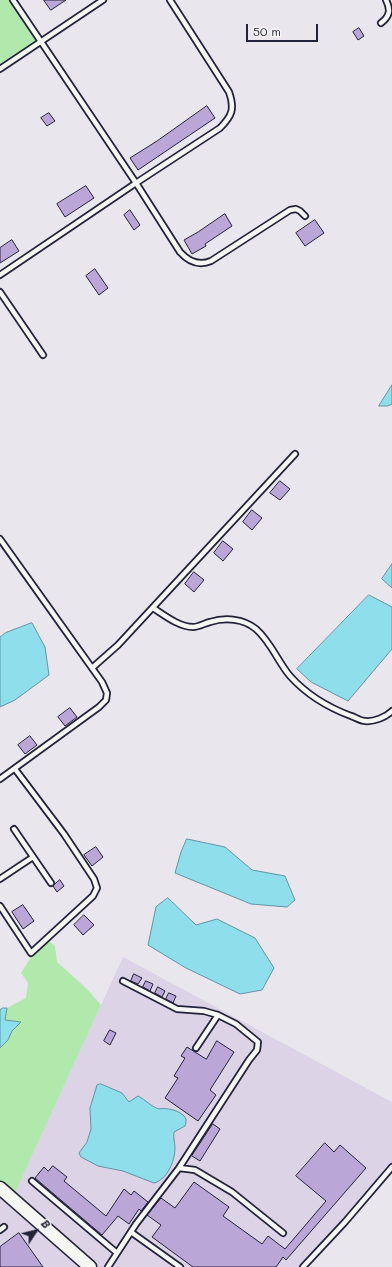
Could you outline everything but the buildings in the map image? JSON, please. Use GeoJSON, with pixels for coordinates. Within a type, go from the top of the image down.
{"type":"FeatureCollection","features":[{"type":"Feature","properties":{"kind":"street"},"geometry":{"type":"LineString","coordinates":[[0,1188],[90,1267]]}},
{"type":"Feature","properties":{"kind":"lane"},"geometry":{"type":"LineString","coordinates":[[13,0],[186,259],[204,264],[290,210],[296,209],[304,216]]}},
{"type":"Feature","properties":{"kind":"lane"},"geometry":{"type":"LineString","coordinates":[[0,69],[104,0]]}},
{"type":"Feature","properties":{"kind":"lane"},"geometry":{"type":"LineString","coordinates":[[0,275],[220,128],[229,119],[232,111],[232,102],[229,92],[170,0]]}},
{"type":"Feature","properties":{"kind":"lane"},"geometry":{"type":"LineString","coordinates":[[381,23],[388,17],[390,12],[390,7],[386,0]]}},
{"type":"Feature","properties":{"kind":"lane"},"geometry":{"type":"LineString","coordinates":[[0,292],[43,356]]}},
{"type":"Feature","properties":{"kind":"lane"},"geometry":{"type":"LineString","coordinates":[[92,668],[118,645],[295,454]]}},
{"type":"Feature","properties":{"kind":"lane"},"geometry":{"type":"LineString","coordinates":[[0,539],[2,545],[92,668],[107,692],[106,700],[0,779]]}},
{"type":"Feature","properties":{"kind":"lane"},"geometry":{"type":"LineString","coordinates":[[152,608],[184,626],[194,627],[221,619],[235,619],[247,624],[256,629],[263,637],[289,675],[308,693],[316,698],[340,711],[364,721],[383,718],[392,710]]}},
{"type":"Feature","properties":{"kind":"lane"},"geometry":{"type":"LineString","coordinates":[[0,906],[31,953],[93,896],[97,888],[94,879],[64,834],[15,769]]}},
{"type":"Feature","properties":{"kind":"lane"},"geometry":{"type":"LineString","coordinates":[[14,829],[51,883]]}},
{"type":"Feature","properties":{"kind":"lane"},"geometry":{"type":"LineString","coordinates":[[0,879],[33,857]]}},
{"type":"Feature","properties":{"kind":"lane"},"geometry":{"type":"LineString","coordinates":[[108,1267],[131,1232],[179,1168],[257,1050],[258,1042],[236,1024],[218,1015],[204,1011],[177,1009],[123,982]]}},
{"type":"Feature","properties":{"kind":"lane"},"geometry":{"type":"LineString","coordinates":[[196,1048],[218,1015]]}},
{"type":"Feature","properties":{"kind":"lane"},"geometry":{"type":"LineString","coordinates":[[303,1267],[345,1222],[392,1167]]}},
{"type":"Feature","properties":{"kind":"lane"},"geometry":{"type":"LineString","coordinates":[[179,1168],[194,1170],[232,1192],[283,1233]]}},
{"type":"Feature","properties":{"kind":"lane"},"geometry":{"type":"LineString","coordinates":[[32,1181],[117,1253]]}},
{"type":"Feature","properties":{"kind":"lane"},"geometry":{"type":"LineString","coordinates":[[131,1232],[180,1267]]}},
{"type":"Feature","properties":{"kind":"shaded area"},"geometry":{"type":"Polygon","coordinates":[[[123,957],[392,1102],[392,1164],[300,1267],[98,1267],[15,1193],[123,957]]]}},
{"type":"Feature","properties":{"kind":"shaded area"},"geometry":{"type":"Polygon","coordinates":[[[0,1196],[81,1267],[0,1267],[0,1196]]]}},
{"type":"Feature","properties":{"kind":"green space"},"geometry":{"type":"Polygon","coordinates":[[[0,0],[10,0],[38,41],[0,66],[0,0]]]}},
{"type":"Feature","properties":{"kind":"green space"},"geometry":{"type":"Polygon","coordinates":[[[48,940],[55,946],[57,962],[86,988],[101,1005],[15,1193],[0,1181],[0,1010],[26,998],[28,983],[21,973],[33,954],[48,940]]]}},
{"type":"Feature","properties":{"kind":"water"},"geometry":{"type":"Polygon","coordinates":[[[392,385],[392,404],[388,406],[379,406],[392,385]]]}},
{"type":"Feature","properties":{"kind":"water"},"geometry":{"type":"Polygon","coordinates":[[[392,564],[392,588],[382,579],[392,564]]]}},
{"type":"Feature","properties":{"kind":"water"},"geometry":{"type":"Polygon","coordinates":[[[369,595],[392,607],[392,649],[348,701],[311,682],[297,669],[369,595]]]}},
{"type":"Feature","properties":{"kind":"water"},"geometry":{"type":"Polygon","coordinates":[[[32,623],[45,647],[49,675],[15,700],[0,707],[0,637],[5,633],[32,623]]]}},
{"type":"Feature","properties":{"kind":"water"},"geometry":{"type":"Polygon","coordinates":[[[187,839],[225,847],[252,870],[285,876],[295,900],[287,907],[251,904],[175,873],[181,852],[187,839]]]}},
{"type":"Feature","properties":{"kind":"water"},"geometry":{"type":"Polygon","coordinates":[[[168,898],[196,925],[217,919],[255,938],[274,968],[262,990],[240,994],[186,968],[148,945],[156,907],[168,898]]]}},
{"type":"Feature","properties":{"kind":"water"},"geometry":{"type":"Polygon","coordinates":[[[7,1008],[5,1020],[21,1022],[12,1031],[8,1040],[0,1048],[0,1010],[7,1008]]]}},
{"type":"Feature","properties":{"kind":"water"},"geometry":{"type":"Polygon","coordinates":[[[101,1084],[122,1093],[129,1102],[138,1096],[159,1109],[170,1109],[178,1112],[186,1119],[185,1126],[174,1132],[174,1159],[166,1174],[159,1181],[154,1183],[123,1171],[98,1166],[81,1157],[79,1153],[87,1142],[91,1129],[90,1108],[97,1085],[101,1084]]]}}]}
